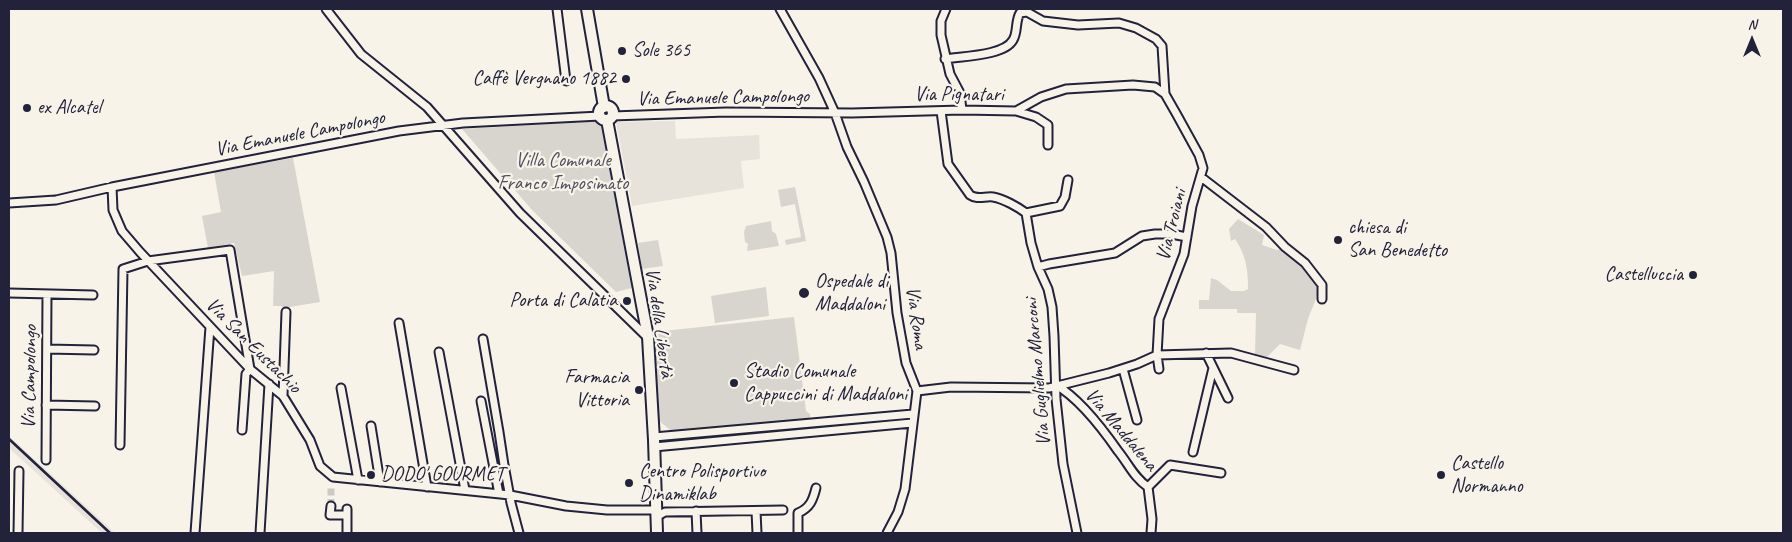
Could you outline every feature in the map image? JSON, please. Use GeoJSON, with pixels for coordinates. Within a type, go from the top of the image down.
{"type":"FeatureCollection","features":[{"type":"Feature","properties":{"kind":"main road","name":"Via della Libertà"},"geometry":{"type":"LineString","coordinates":[[587,9],[648,337],[657,533]]}},
{"type":"Feature","properties":{"kind":"street"},"geometry":{"type":"LineString","coordinates":[[326,9],[361,54],[427,107],[520,213],[648,337]]}},
{"type":"Feature","properties":{"kind":"street"},"geometry":{"type":"LineString","coordinates":[[557,9],[566,81]]}},
{"type":"Feature","properties":{"kind":"street","name":"Via Roma"},"geometry":{"type":"LineString","coordinates":[[780,9],[819,78],[835,112],[847,147],[887,237],[891,253],[906,363],[917,391]]}},
{"type":"Feature","properties":{"kind":"street"},"geometry":{"type":"LineString","coordinates":[[946,9],[942,21],[941,35],[945,59],[960,93],[962,110]]}},
{"type":"Feature","properties":{"kind":"street"},"geometry":{"type":"LineString","coordinates":[[945,59],[990,53],[1003,49],[1013,40],[1017,18],[1020,13],[1027,12],[1043,21],[1078,25],[1119,23],[1136,28],[1156,38],[1162,46],[1165,94]]}},
{"type":"Feature","properties":{"kind":"street","name":"Via Pignatari"},"geometry":{"type":"LineString","coordinates":[[835,112],[1016,111],[1041,97],[1066,89],[1148,85],[1160,89],[1165,94]]}},
{"type":"Feature","properties":{"kind":"street","name":"Via Troiani"},"geometry":{"type":"LineString","coordinates":[[1159,369],[1157,355],[1159,319],[1184,254],[1192,206],[1203,168],[1199,156],[1165,94]]}},
{"type":"Feature","properties":{"kind":"street"},"geometry":{"type":"LineString","coordinates":[[941,110],[948,164],[970,195],[975,198],[992,197],[999,199],[1026,213],[1060,206],[1065,197],[1068,180]]}},
{"type":"Feature","properties":{"kind":"street"},"geometry":{"type":"LineString","coordinates":[[1016,111],[1036,117],[1048,125],[1048,145]]}},
{"type":"Feature","properties":{"kind":"street","name":"Via Emanuele Campolongo"},"geometry":{"type":"LineString","coordinates":[[9,203],[56,200],[112,187],[399,131],[444,125],[606,114],[835,112]]}},
{"type":"Feature","properties":{"kind":"street"},"geometry":{"type":"LineString","coordinates":[[1201,178],[1266,227],[1285,247],[1305,263],[1322,285],[1322,299]]}},
{"type":"Feature","properties":{"kind":"street","name":"Via San Eustachio"},"geometry":{"type":"LineString","coordinates":[[112,187],[113,210],[116,221],[122,231],[250,369],[283,396],[310,440],[320,466],[332,476]]}},
{"type":"Feature","properties":{"kind":"street","name":"Via Guglielmo Marconi"},"geometry":{"type":"LineString","coordinates":[[1026,213],[1031,243],[1038,267],[1048,289],[1053,313],[1056,385],[1063,464],[1077,533]]}},
{"type":"Feature","properties":{"kind":"street"},"geometry":{"type":"LineString","coordinates":[[1038,267],[1115,253],[1142,236],[1171,234],[1187,237]]}},
{"type":"Feature","properties":{"kind":"street"},"geometry":{"type":"LineString","coordinates":[[120,445],[123,269],[148,261],[230,250],[250,369],[246,374],[242,430]]}},
{"type":"Feature","properties":{"kind":"street"},"geometry":{"type":"LineString","coordinates":[[9,293],[93,295]]}},
{"type":"Feature","properties":{"kind":"street","name":"Via Campolongo"},"geometry":{"type":"LineString","coordinates":[[46,460],[47,294]]}},
{"type":"Feature","properties":{"kind":"street"},"geometry":{"type":"LineString","coordinates":[[283,396],[286,312]]}},
{"type":"Feature","properties":{"kind":"street"},"geometry":{"type":"LineString","coordinates":[[398,323],[427,487]]}},
{"type":"Feature","properties":{"kind":"street"},"geometry":{"type":"LineString","coordinates":[[195,533],[210,327]]}},
{"type":"Feature","properties":{"kind":"street"},"geometry":{"type":"LineString","coordinates":[[483,339],[511,503],[519,533]]}},
{"type":"Feature","properties":{"kind":"street"},"geometry":{"type":"LineString","coordinates":[[47,349],[94,350]]}},
{"type":"Feature","properties":{"kind":"street"},"geometry":{"type":"LineString","coordinates":[[440,352],[465,490]]}},
{"type":"Feature","properties":{"kind":"street"},"geometry":{"type":"LineString","coordinates":[[1206,353],[1228,398]]}},
{"type":"Feature","properties":{"kind":"street"},"geometry":{"type":"LineString","coordinates":[[887,533],[903,496],[911,448],[912,423],[917,391],[951,387],[1049,388],[1123,369],[1157,355],[1231,353],[1294,370]]}},
{"type":"Feature","properties":{"kind":"street"},"geometry":{"type":"LineString","coordinates":[[1193,452],[1213,368]]}},
{"type":"Feature","properties":{"kind":"street"},"geometry":{"type":"LineString","coordinates":[[1123,369],[1137,420]]}},
{"type":"Feature","properties":{"kind":"street"},"geometry":{"type":"LineString","coordinates":[[260,533],[268,384]]}},
{"type":"Feature","properties":{"kind":"street","name":"Via Maddalena"},"geometry":{"type":"LineString","coordinates":[[1056,385],[1068,392],[1119,452],[1140,482],[1148,487],[1152,518],[1151,533]]}},
{"type":"Feature","properties":{"kind":"street"},"geometry":{"type":"LineString","coordinates":[[341,388],[358,480]]}},
{"type":"Feature","properties":{"kind":"street"},"geometry":{"type":"LineString","coordinates":[[482,401],[499,494]]}},
{"type":"Feature","properties":{"kind":"street"},"geometry":{"type":"LineString","coordinates":[[46,405],[95,406]]}},
{"type":"Feature","properties":{"kind":"street"},"geometry":{"type":"LineString","coordinates":[[654,442],[913,414]]}},
{"type":"Feature","properties":{"kind":"street"},"geometry":{"type":"LineString","coordinates":[[654,442],[912,423]]}},
{"type":"Feature","properties":{"kind":"street"},"geometry":{"type":"LineString","coordinates":[[372,426],[380,482]]}},
{"type":"Feature","properties":{"kind":"street"},"geometry":{"type":"LineString","coordinates":[[1148,487],[1170,465],[1222,473]]}},
{"type":"Feature","properties":{"kind":"street"},"geometry":{"type":"LineString","coordinates":[[18,533],[19,471]]}},
{"type":"Feature","properties":{"kind":"street"},"geometry":{"type":"LineString","coordinates":[[332,486],[332,476],[510,495],[566,506],[607,510],[656,513],[783,510]]}},
{"type":"Feature","properties":{"kind":"street"},"geometry":{"type":"LineString","coordinates":[[798,533],[798,513],[812,502],[816,488]]}},
{"type":"Feature","properties":{"kind":"street"},"geometry":{"type":"LineString","coordinates":[[331,506],[330,515],[347,512],[346,533]]}},
{"type":"Feature","properties":{"kind":"street"},"geometry":{"type":"LineString","coordinates":[[696,511],[697,533]]}},
{"type":"Feature","properties":{"kind":"street"},"geometry":{"type":"LineString","coordinates":[[756,511],[757,533]]}},
{"type":"Feature","properties":{"kind":"shaded area"},"geometry":{"type":"Polygon","coordinates":[[[675,121],[676,139],[759,135],[760,159],[741,161],[744,188],[632,206],[616,122],[675,121]]]}},
{"type":"Feature","properties":{"kind":"shaded area"},"geometry":{"type":"Polygon","coordinates":[[[9,436],[115,533],[102,533],[9,448],[9,436]]]}},
{"type":"Feature","properties":{"kind":"green space","name":"Villa Comunale Franco Imposimato"},"geometry":{"type":"Polygon","coordinates":[[[601,121],[632,288],[616,292],[532,210],[462,129],[601,121]]]}},
{"type":"Feature","properties":{"kind":"green space"},"geometry":{"type":"Polygon","coordinates":[[[293,158],[320,302],[284,308],[273,306],[274,271],[242,276],[234,243],[208,248],[202,216],[221,212],[214,172],[293,158]]]}},
{"type":"Feature","properties":{"kind":"green space"},"geometry":{"type":"Polygon","coordinates":[[[795,187],[806,241],[786,245],[785,240],[801,237],[795,204],[781,207],[778,190],[795,187]]]}},
{"type":"Feature","properties":{"kind":"green space"},"geometry":{"type":"Polygon","coordinates":[[[1238,219],[1264,235],[1262,245],[1277,250],[1282,248],[1303,266],[1316,283],[1317,294],[1300,350],[1280,344],[1267,357],[1255,355],[1256,313],[1237,313],[1237,309],[1199,309],[1199,300],[1209,300],[1211,278],[1217,280],[1231,291],[1244,291],[1248,289],[1244,257],[1235,239],[1231,241],[1229,229],[1238,219]]]}},
{"type":"Feature","properties":{"kind":"green space"},"geometry":{"type":"Polygon","coordinates":[[[771,221],[772,231],[776,234],[779,246],[747,251],[748,244],[745,242],[744,232],[746,226],[771,221]]]}},
{"type":"Feature","properties":{"kind":"green space"},"geometry":{"type":"Polygon","coordinates":[[[658,240],[663,266],[642,269],[638,243],[658,240]]]}},
{"type":"Feature","properties":{"kind":"green space"},"geometry":{"type":"Polygon","coordinates":[[[766,287],[769,316],[715,323],[711,296],[766,287]]]}},
{"type":"Feature","properties":{"kind":"green space"},"geometry":{"type":"Polygon","coordinates":[[[794,317],[806,411],[810,414],[810,420],[674,433],[658,420],[654,332],[794,317]]]}},
{"type":"Feature","properties":{"kind":"tunnel"},"geometry":{"type":"LineString","coordinates":[[331,486],[331,506]]}},
{"type":"Feature","properties":{"kind":"railway"},"geometry":{"type":"LineString","coordinates":[[9,439],[110,533]]}},
{"type":"Feature","properties":{"kind":"place","name":"Sole 365"},"geometry":{"type":"Point","coordinates":[622,51]}},
{"type":"Feature","properties":{"kind":"place","name":"Caffè Vergnano 1882"},"geometry":{"type":"Point","coordinates":[626,79]}},
{"type":"Feature","properties":{"kind":"place","name":"ex Alcatel"},"geometry":{"type":"Point","coordinates":[27,108]}},
{"type":"Feature","properties":{"kind":"place","name":"chiesa di San Benedetto"},"geometry":{"type":"Point","coordinates":[1338,240]}},
{"type":"Feature","properties":{"kind":"place","name":"Castelluccia"},"geometry":{"type":"Point","coordinates":[1693,275]}},
{"type":"Feature","properties":{"kind":"place","name":"Ospedale di Maddaloni"},"geometry":{"type":"Point","coordinates":[804,293]}},
{"type":"Feature","properties":{"kind":"place","name":"Porta di Calatia"},"geometry":{"type":"Point","coordinates":[627,301]}},
{"type":"Feature","properties":{"kind":"place","name":"Stadio Comunale Cappuccini di Maddaloni"},"geometry":{"type":"Point","coordinates":[734,383]}},
{"type":"Feature","properties":{"kind":"place","name":"Farmacia Vittoria"},"geometry":{"type":"Point","coordinates":[639,390]}},
{"type":"Feature","properties":{"kind":"place","name":"DODO' GOURMET"},"geometry":{"type":"Point","coordinates":[371,475]}},
{"type":"Feature","properties":{"kind":"place","name":"Castello Normanno"},"geometry":{"type":"Point","coordinates":[1441,475]}},
{"type":"Feature","properties":{"kind":"place","name":"Centro Polisportivo Dinamiklab"},"geometry":{"type":"Point","coordinates":[629,483]}}]}
